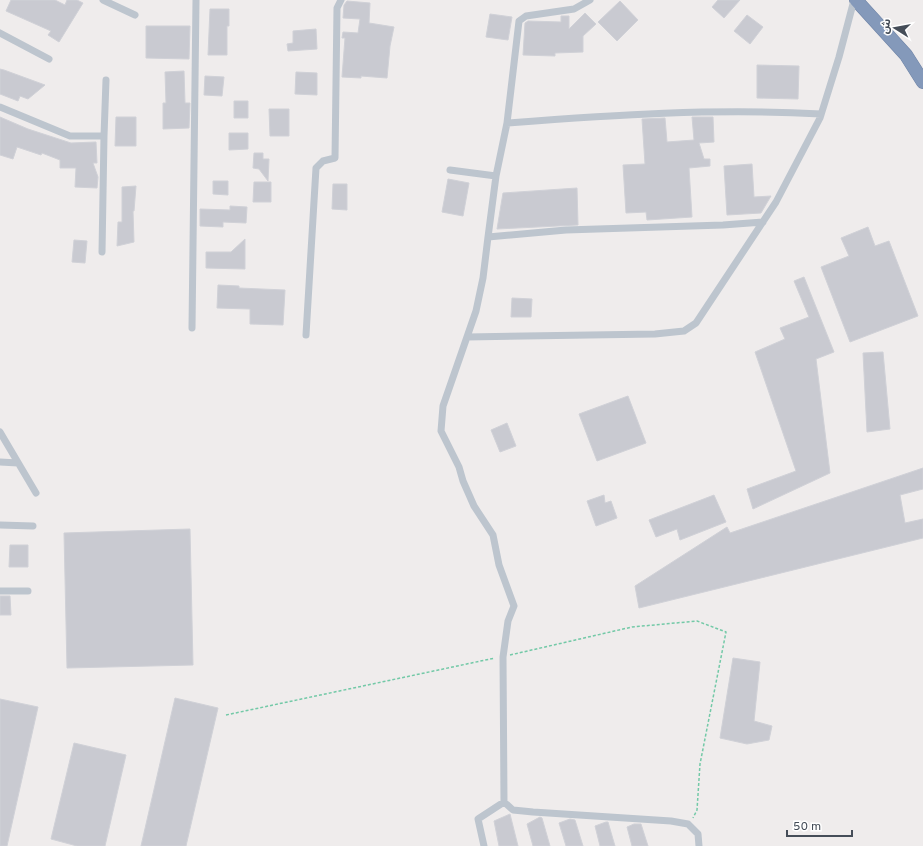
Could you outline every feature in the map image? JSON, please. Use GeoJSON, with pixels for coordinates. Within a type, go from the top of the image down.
{"type":"FeatureCollection","features":[{"type":"Feature","properties":{"kind":"highway"},"geometry":{"type":"LineString","coordinates":[[855,0],[906,55],[923,82]]}},
{"type":"Feature","properties":{"kind":"street"},"geometry":{"type":"LineString","coordinates":[[103,0],[136,15]]}},
{"type":"Feature","properties":{"kind":"street"},"geometry":{"type":"LineString","coordinates":[[192,328],[196,0]]}},
{"type":"Feature","properties":{"kind":"street"},"geometry":{"type":"LineString","coordinates":[[306,335],[316,168],[323,161],[336,158],[337,8],[341,0]]}},
{"type":"Feature","properties":{"kind":"street"},"geometry":{"type":"LineString","coordinates":[[590,0],[574,9],[526,16],[519,21],[507,123],[496,176],[478,304],[468,337],[443,406],[441,431],[459,467],[463,481],[474,506],[493,535],[499,565],[514,606],[508,621],[503,657],[504,802],[513,810],[520,811],[647,819],[688,824],[698,834],[699,846]]}},
{"type":"Feature","properties":{"kind":"street"},"geometry":{"type":"LineString","coordinates":[[468,337],[655,334],[684,332],[696,323],[776,202],[821,114],[855,0]]}},
{"type":"Feature","properties":{"kind":"street"},"geometry":{"type":"LineString","coordinates":[[0,33],[49,59]]}},
{"type":"Feature","properties":{"kind":"street"},"geometry":{"type":"LineString","coordinates":[[102,252],[106,80]]}},
{"type":"Feature","properties":{"kind":"street"},"geometry":{"type":"LineString","coordinates":[[0,107],[70,136],[104,136]]}},
{"type":"Feature","properties":{"kind":"street"},"geometry":{"type":"LineString","coordinates":[[507,123],[686,112],[766,111],[821,114]]}},
{"type":"Feature","properties":{"kind":"street"},"geometry":{"type":"LineString","coordinates":[[450,170],[496,176]]}},
{"type":"Feature","properties":{"kind":"street"},"geometry":{"type":"LineString","coordinates":[[488,237],[566,230],[724,225],[763,222]]}},
{"type":"Feature","properties":{"kind":"street"},"geometry":{"type":"LineString","coordinates":[[0,432],[36,493]]}},
{"type":"Feature","properties":{"kind":"street"},"geometry":{"type":"LineString","coordinates":[[0,462],[18,463]]}},
{"type":"Feature","properties":{"kind":"street"},"geometry":{"type":"LineString","coordinates":[[0,525],[33,526]]}},
{"type":"Feature","properties":{"kind":"street"},"geometry":{"type":"LineString","coordinates":[[0,591],[28,591]]}},
{"type":"Feature","properties":{"kind":"street"},"geometry":{"type":"LineString","coordinates":[[484,846],[478,819],[504,802]]}},
{"type":"Feature","properties":{"kind":"path"},"geometry":{"type":"LineString","coordinates":[[226,715],[503,657],[632,627],[697,621],[726,632],[700,764],[697,810],[688,824]]}},
{"type":"Feature","properties":{"kind":"building"},"geometry":{"type":"Polygon","coordinates":[[[11,0],[55,0],[65,5],[67,0],[77,0],[83,3],[59,42],[48,35],[51,31],[6,11],[11,0]]]}},
{"type":"Feature","properties":{"kind":"building"},"geometry":{"type":"Polygon","coordinates":[[[718,0],[740,0],[724,18],[712,7],[718,0]]]}},
{"type":"Feature","properties":{"kind":"building"},"geometry":{"type":"Polygon","coordinates":[[[347,1],[370,3],[369,23],[394,27],[390,46],[387,78],[361,76],[361,78],[342,77],[345,38],[342,38],[343,32],[358,33],[360,19],[343,18],[344,5],[347,1]]]}},
{"type":"Feature","properties":{"kind":"building"},"geometry":{"type":"Polygon","coordinates":[[[620,1],[638,20],[617,41],[598,22],[620,1]]]}},
{"type":"Feature","properties":{"kind":"building"},"geometry":{"type":"Polygon","coordinates":[[[210,9],[229,9],[229,26],[227,26],[227,55],[208,55],[210,9]]]}},
{"type":"Feature","properties":{"kind":"building"},"geometry":{"type":"Polygon","coordinates":[[[585,13],[596,24],[583,36],[583,52],[555,53],[555,56],[523,55],[525,23],[528,21],[561,22],[561,16],[569,16],[569,29],[585,13]]]}},
{"type":"Feature","properties":{"kind":"building"},"geometry":{"type":"Polygon","coordinates":[[[490,14],[512,17],[508,40],[486,37],[490,14]]]}},
{"type":"Feature","properties":{"kind":"building"},"geometry":{"type":"Polygon","coordinates":[[[747,15],[763,27],[750,44],[734,31],[747,15]]]}},
{"type":"Feature","properties":{"kind":"building"},"geometry":{"type":"Polygon","coordinates":[[[146,26],[190,26],[189,59],[146,58],[146,26]]]}},
{"type":"Feature","properties":{"kind":"building"},"geometry":{"type":"Polygon","coordinates":[[[316,29],[317,49],[288,51],[287,44],[293,43],[293,31],[316,29]]]}},
{"type":"Feature","properties":{"kind":"building"},"geometry":{"type":"Polygon","coordinates":[[[757,65],[799,66],[798,99],[757,98],[757,65]]]}},
{"type":"Feature","properties":{"kind":"building"},"geometry":{"type":"Polygon","coordinates":[[[0,69],[45,85],[28,99],[20,96],[18,101],[0,94],[0,69]]]}},
{"type":"Feature","properties":{"kind":"building"},"geometry":{"type":"Polygon","coordinates":[[[184,71],[185,103],[190,103],[189,128],[163,129],[163,103],[166,103],[165,72],[184,71]]]}},
{"type":"Feature","properties":{"kind":"building"},"geometry":{"type":"Polygon","coordinates":[[[296,72],[317,73],[317,95],[295,94],[296,72]]]}},
{"type":"Feature","properties":{"kind":"building"},"geometry":{"type":"Polygon","coordinates":[[[205,76],[224,77],[222,96],[204,95],[205,76]]]}},
{"type":"Feature","properties":{"kind":"building"},"geometry":{"type":"Polygon","coordinates":[[[234,101],[248,101],[248,118],[234,118],[234,101]]]}},
{"type":"Feature","properties":{"kind":"building"},"geometry":{"type":"Polygon","coordinates":[[[269,109],[289,109],[289,136],[270,136],[269,109]]]}},
{"type":"Feature","properties":{"kind":"building"},"geometry":{"type":"Polygon","coordinates":[[[0,117],[28,129],[71,143],[96,142],[97,163],[93,163],[98,177],[97,188],[75,187],[76,168],[60,168],[60,160],[42,153],[41,155],[17,147],[13,159],[0,155],[0,117]]]}},
{"type":"Feature","properties":{"kind":"building"},"geometry":{"type":"Polygon","coordinates":[[[116,117],[136,117],[136,146],[115,146],[116,117]]]}},
{"type":"Feature","properties":{"kind":"building"},"geometry":{"type":"Polygon","coordinates":[[[692,117],[713,117],[714,142],[699,143],[704,159],[710,159],[710,166],[689,168],[692,217],[647,220],[646,212],[626,213],[623,165],[645,164],[642,119],[665,118],[667,142],[694,140],[692,117]]]}},
{"type":"Feature","properties":{"kind":"building"},"geometry":{"type":"Polygon","coordinates":[[[229,133],[248,133],[248,149],[229,150],[229,133]]]}},
{"type":"Feature","properties":{"kind":"building"},"geometry":{"type":"Polygon","coordinates":[[[254,153],[263,153],[263,159],[269,159],[268,181],[259,169],[253,168],[254,153]]]}},
{"type":"Feature","properties":{"kind":"building"},"geometry":{"type":"Polygon","coordinates":[[[752,164],[754,197],[771,196],[761,213],[727,215],[724,166],[752,164]]]}},
{"type":"Feature","properties":{"kind":"building"},"geometry":{"type":"Polygon","coordinates":[[[448,179],[469,183],[463,216],[442,212],[448,179]]]}},
{"type":"Feature","properties":{"kind":"building"},"geometry":{"type":"Polygon","coordinates":[[[213,181],[228,181],[228,195],[213,194],[213,181]]]}},
{"type":"Feature","properties":{"kind":"building"},"geometry":{"type":"Polygon","coordinates":[[[254,182],[271,182],[271,202],[253,202],[254,182]]]}},
{"type":"Feature","properties":{"kind":"building"},"geometry":{"type":"Polygon","coordinates":[[[333,184],[347,184],[347,210],[332,209],[333,184]]]}},
{"type":"Feature","properties":{"kind":"building"},"geometry":{"type":"Polygon","coordinates":[[[136,186],[133,211],[134,242],[117,246],[118,222],[122,222],[122,187],[136,186]]]}},
{"type":"Feature","properties":{"kind":"building"},"geometry":{"type":"Polygon","coordinates":[[[577,188],[578,225],[497,229],[503,193],[577,188]]]}},
{"type":"Feature","properties":{"kind":"building"},"geometry":{"type":"Polygon","coordinates":[[[230,206],[247,207],[246,223],[223,222],[223,227],[200,226],[200,209],[230,210],[230,206]]]}},
{"type":"Feature","properties":{"kind":"building"},"geometry":{"type":"Polygon","coordinates":[[[868,227],[875,246],[889,241],[918,316],[850,342],[821,267],[849,256],[841,238],[868,227]]]}},
{"type":"Feature","properties":{"kind":"building"},"geometry":{"type":"Polygon","coordinates":[[[245,239],[245,269],[206,268],[206,252],[231,252],[245,239]]]}},
{"type":"Feature","properties":{"kind":"building"},"geometry":{"type":"Polygon","coordinates":[[[74,240],[87,241],[85,263],[72,262],[74,240]]]}},
{"type":"Feature","properties":{"kind":"building"},"geometry":{"type":"Polygon","coordinates":[[[804,277],[834,352],[816,359],[830,473],[753,509],[747,489],[796,471],[755,352],[785,339],[780,328],[809,317],[794,281],[804,277]]]}},
{"type":"Feature","properties":{"kind":"building"},"geometry":{"type":"Polygon","coordinates":[[[218,285],[239,286],[239,288],[285,290],[283,325],[250,324],[250,309],[217,308],[218,285]]]}},
{"type":"Feature","properties":{"kind":"building"},"geometry":{"type":"Polygon","coordinates":[[[512,298],[532,299],[531,317],[511,317],[512,298]]]}},
{"type":"Feature","properties":{"kind":"building"},"geometry":{"type":"Polygon","coordinates":[[[883,352],[890,429],[867,432],[863,353],[883,352]]]}},
{"type":"Feature","properties":{"kind":"building"},"geometry":{"type":"Polygon","coordinates":[[[628,396],[646,443],[597,461],[579,414],[628,396]]]}},
{"type":"Feature","properties":{"kind":"building"},"geometry":{"type":"Polygon","coordinates":[[[507,423],[516,446],[500,452],[491,430],[507,423]]]}},
{"type":"Feature","properties":{"kind":"building"},"geometry":{"type":"Polygon","coordinates":[[[923,468],[923,489],[900,495],[905,523],[923,519],[923,538],[639,608],[635,586],[727,527],[730,533],[923,468]]]}},
{"type":"Feature","properties":{"kind":"building"},"geometry":{"type":"Polygon","coordinates":[[[604,495],[605,503],[611,501],[617,518],[596,526],[587,501],[604,495]]]}},
{"type":"Feature","properties":{"kind":"building"},"geometry":{"type":"Polygon","coordinates":[[[714,495],[726,522],[680,540],[677,529],[656,537],[649,520],[714,495]]]}},
{"type":"Feature","properties":{"kind":"building"},"geometry":{"type":"Polygon","coordinates":[[[190,529],[193,665],[67,668],[64,533],[190,529]]]}},
{"type":"Feature","properties":{"kind":"building"},"geometry":{"type":"Polygon","coordinates":[[[10,545],[28,545],[28,567],[9,567],[10,545]]]}},
{"type":"Feature","properties":{"kind":"building"},"geometry":{"type":"Polygon","coordinates":[[[0,596],[10,596],[11,615],[0,615],[0,596]]]}},
{"type":"Feature","properties":{"kind":"building"},"geometry":{"type":"Polygon","coordinates":[[[733,658],[760,662],[754,721],[772,726],[769,740],[747,744],[720,738],[733,658]]]}},
{"type":"Feature","properties":{"kind":"building"},"geometry":{"type":"Polygon","coordinates":[[[175,698],[218,708],[186,846],[141,846],[175,698]]]}},
{"type":"Feature","properties":{"kind":"building"},"geometry":{"type":"Polygon","coordinates":[[[0,699],[38,707],[7,846],[0,846],[0,699]]]}},
{"type":"Feature","properties":{"kind":"building"},"geometry":{"type":"Polygon","coordinates":[[[74,743],[126,755],[105,846],[77,846],[51,839],[74,743]]]}},
{"type":"Feature","properties":{"kind":"building"},"geometry":{"type":"Polygon","coordinates":[[[510,814],[518,846],[499,846],[494,821],[510,814]]]}},
{"type":"Feature","properties":{"kind":"building"},"geometry":{"type":"Polygon","coordinates":[[[540,817],[542,818],[550,846],[533,846],[527,824],[540,817]]]}},
{"type":"Feature","properties":{"kind":"building"},"geometry":{"type":"Polygon","coordinates":[[[570,819],[575,820],[583,846],[566,846],[559,823],[570,819]]]}},
{"type":"Feature","properties":{"kind":"building"},"geometry":{"type":"Polygon","coordinates":[[[608,822],[615,846],[600,846],[595,826],[608,822]]]}},
{"type":"Feature","properties":{"kind":"building"},"geometry":{"type":"Polygon","coordinates":[[[634,824],[641,824],[648,846],[632,846],[627,827],[634,824]]]}}]}
